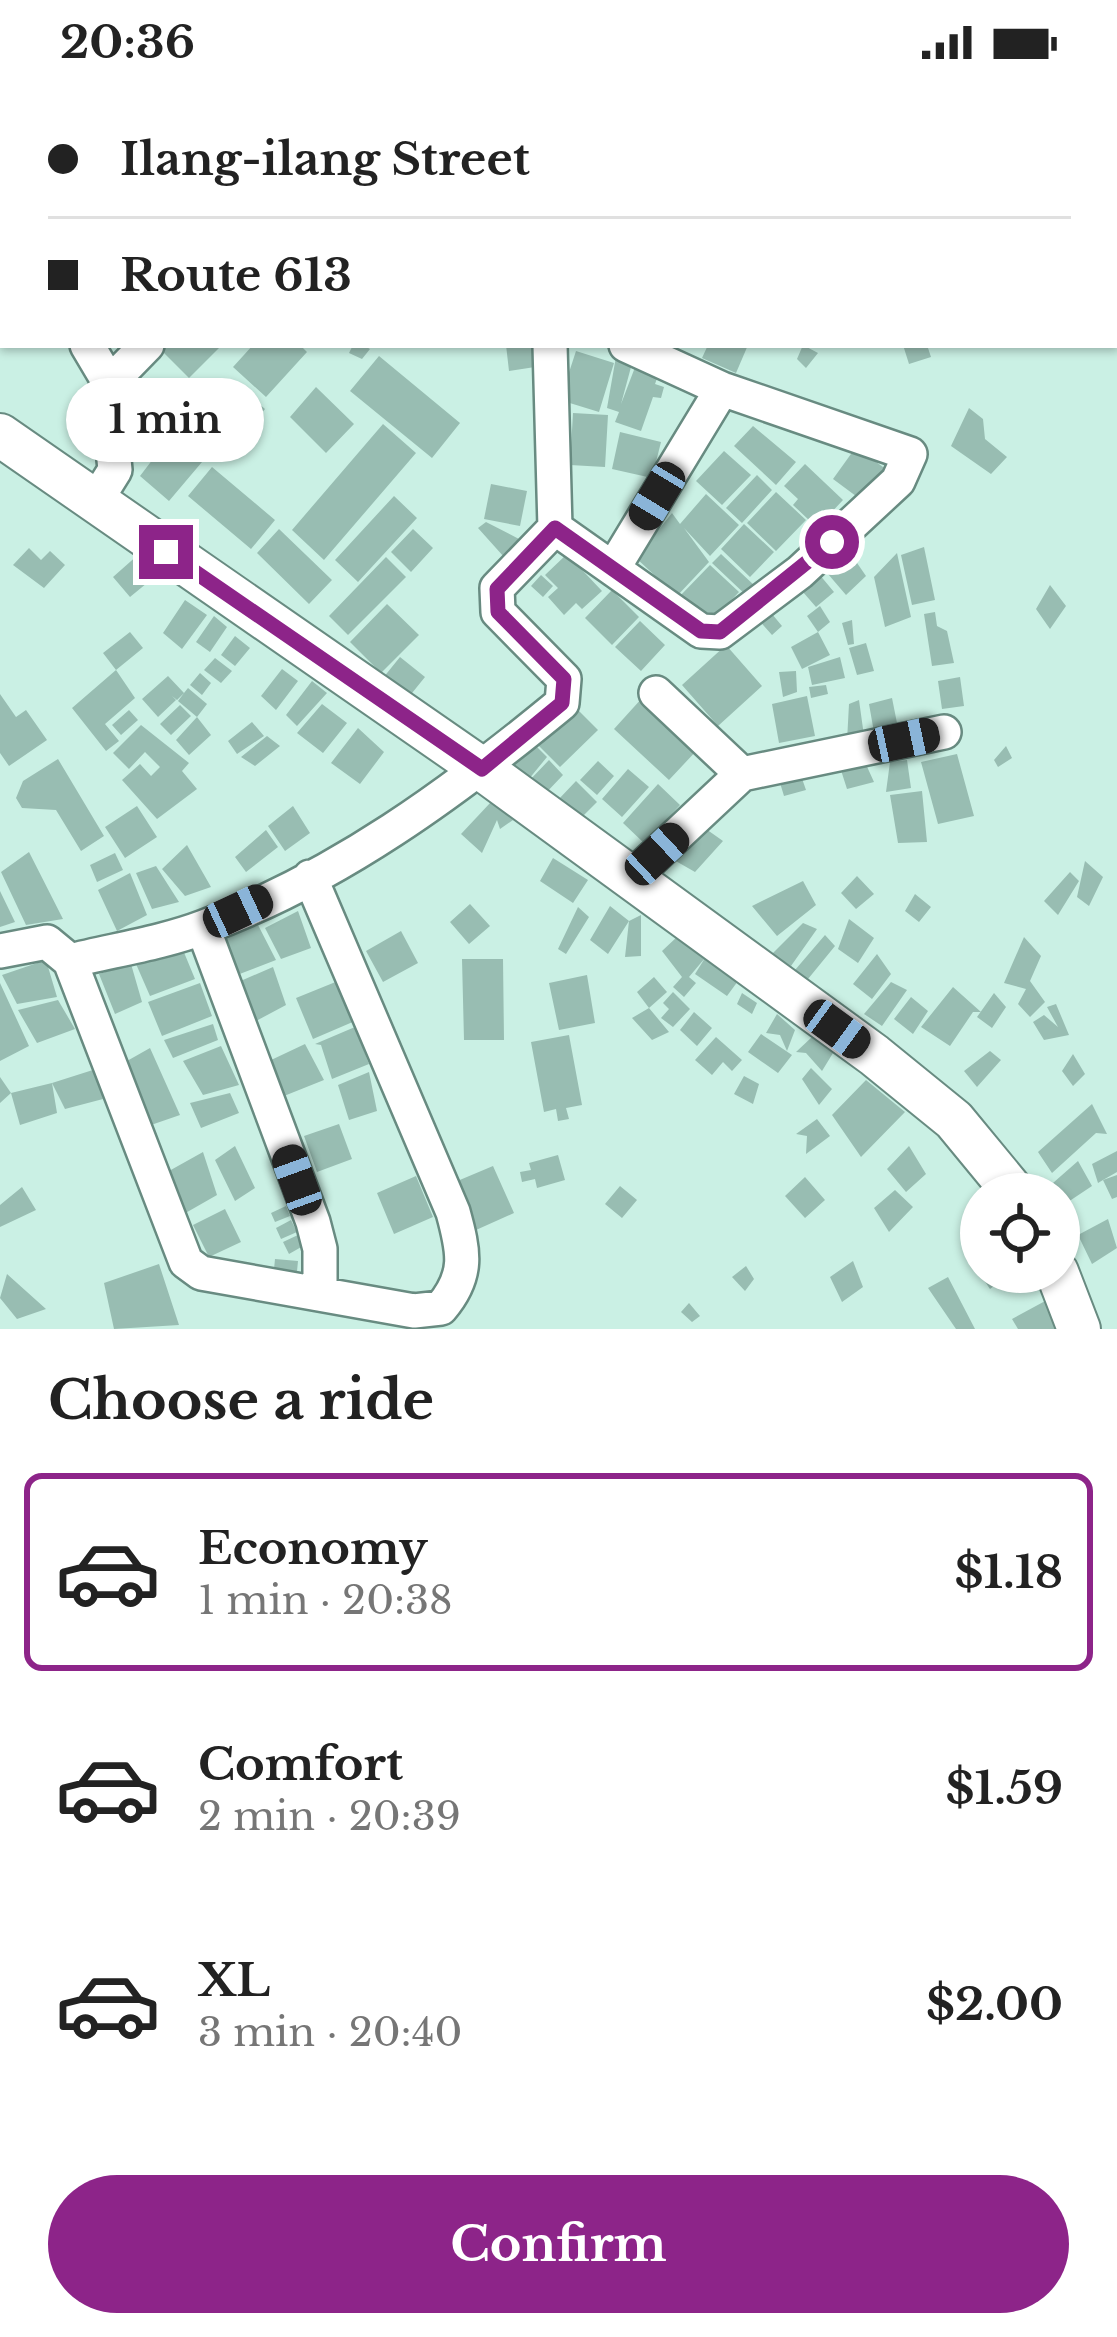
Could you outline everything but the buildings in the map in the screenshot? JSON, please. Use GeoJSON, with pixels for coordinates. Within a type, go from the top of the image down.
{"type":"FeatureCollection","features":[{"type":"Feature","properties":{"kind":"main road"},"geometry":{"type":"LineString","coordinates":[[0,435],[482,769],[874,1055],[954,1120],[998,1173]]}},
{"type":"Feature","properties":{"kind":"main road"},"geometry":{"type":"LineString","coordinates":[[1066,1293],[1079,1329]]}},
{"type":"Feature","properties":{"kind":"street"},"geometry":{"type":"LineString","coordinates":[[88,348],[107,386],[115,470],[95,502]]}},
{"type":"Feature","properties":{"kind":"street"},"geometry":{"type":"LineString","coordinates":[[107,386],[144,348]]}},
{"type":"Feature","properties":{"kind":"street"},"geometry":{"type":"LineString","coordinates":[[70,961],[203,928],[310,878],[446,797],[562,703],[564,679],[498,612],[497,589],[555,528],[550,348]]}},
{"type":"Feature","properties":{"kind":"street"},"geometry":{"type":"LineString","coordinates":[[555,528],[701,631],[720,632],[800,572],[898,481],[910,454],[722,389],[633,348]]}},
{"type":"Feature","properties":{"kind":"street"},"geometry":{"type":"LineString","coordinates":[[614,567],[722,389]]}},
{"type":"Feature","properties":{"kind":"street"},"geometry":{"type":"LineString","coordinates":[[656,693],[742,774]]}},
{"type":"Feature","properties":{"kind":"street"},"geometry":{"type":"LineString","coordinates":[[629,880],[742,774],[944,732]]}},
{"type":"Feature","properties":{"kind":"street"},"geometry":{"type":"LineString","coordinates":[[0,951],[47,942],[70,961],[187,1262],[201,1273],[414,1311],[441,1308],[460,1286],[465,1257],[453,1212],[310,878]]}},
{"type":"Feature","properties":{"kind":"street"},"geometry":{"type":"LineString","coordinates":[[203,928],[313,1222],[320,1250],[320,1294]]}},
{"type":"Feature","properties":{"kind":"route"},"geometry":{"type":"LineString","coordinates":[[166,552],[482,769],[562,703],[566,691],[564,679],[498,612],[494,600],[497,589],[555,528],[701,631],[720,632],[832,542]]}}]}
